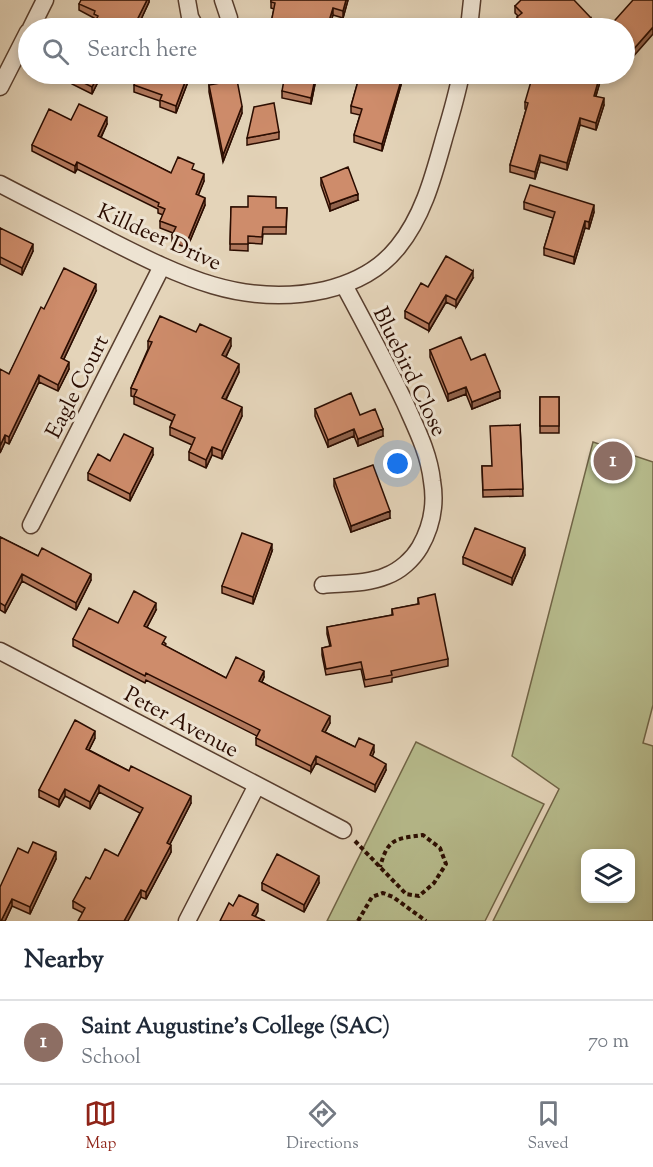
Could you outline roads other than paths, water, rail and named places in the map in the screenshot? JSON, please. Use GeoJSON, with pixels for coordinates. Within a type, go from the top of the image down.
{"type":"FeatureCollection","features":[{"type":"Feature","properties":{"kind":"street"},"geometry":{"type":"LineString","coordinates":[[36,18],[45,0]]}},
{"type":"Feature","properties":{"kind":"street"},"geometry":{"type":"LineString","coordinates":[[187,0],[191,18]]}},
{"type":"Feature","properties":{"kind":"street"},"geometry":{"type":"LineString","coordinates":[[223,0],[229,18]]}},
{"type":"Feature","properties":{"kind":"street"},"geometry":{"type":"LineString","coordinates":[[470,18],[472,0]]}},
{"type":"Feature","properties":{"kind":"street"},"geometry":{"type":"LineString","coordinates":[[0,87],[18,53]]}},
{"type":"Feature","properties":{"kind":"street","name":"Killdeer Drive"},"geometry":{"type":"LineString","coordinates":[[0,184],[162,266],[213,286],[258,295],[280,296],[312,292],[344,285],[367,274],[387,260],[399,247],[415,223],[432,182],[458,84]]}},
{"type":"Feature","properties":{"kind":"street","name":"Eagle Court"},"geometry":{"type":"LineString","coordinates":[[31,525],[162,266]]}},
{"type":"Feature","properties":{"kind":"street","name":"Bluebird Close"},"geometry":{"type":"LineString","coordinates":[[323,585],[368,581],[394,572],[411,559],[418,550],[429,529],[433,508],[432,480],[417,430],[388,367],[344,285]]}},
{"type":"Feature","properties":{"kind":"street","name":"Peter Avenue"},"geometry":{"type":"LineString","coordinates":[[0,651],[343,830]]}},
{"type":"Feature","properties":{"kind":"street"},"geometry":{"type":"LineString","coordinates":[[187,921],[257,785]]}},
{"type":"Feature","properties":{"kind":"place","name":"Saint Augustine's College (SAC)"},"geometry":{"type":"Point","coordinates":[613,461]}}]}
